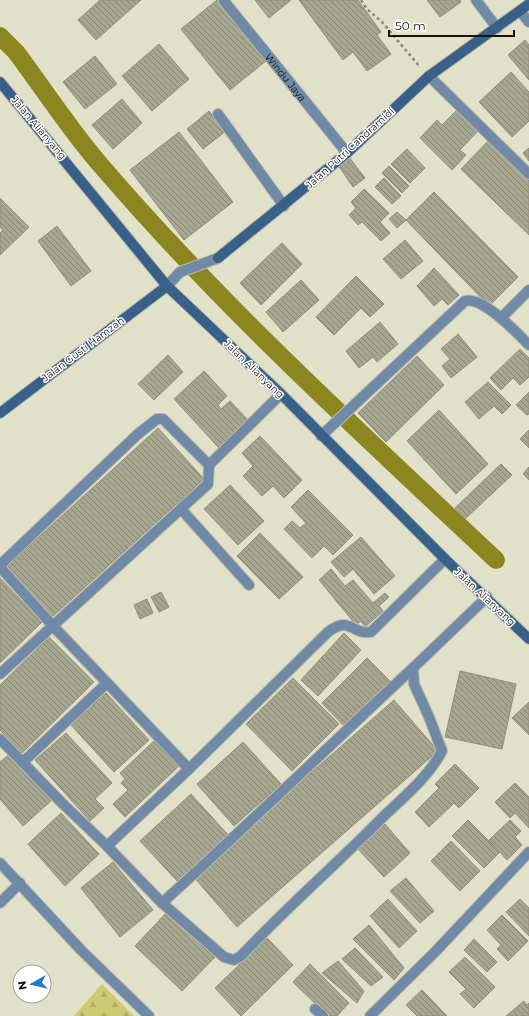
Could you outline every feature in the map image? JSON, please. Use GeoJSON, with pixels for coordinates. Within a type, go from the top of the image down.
{"type":"FeatureCollection","features":[{"type":"Feature","properties":{"kind":"street"},"geometry":{"type":"LineString","coordinates":[[476,0],[497,28]]}},
{"type":"Feature","properties":{"kind":"street","name":"Windu Jaya"},"geometry":{"type":"LineString","coordinates":[[224,1],[347,153]]}},
{"type":"Feature","properties":{"kind":"street","name":"Jalan Putri Candramidi"},"geometry":{"type":"LineString","coordinates":[[167,286],[180,272],[218,258],[284,206],[347,153],[429,76],[529,4]]}},
{"type":"Feature","properties":{"kind":"street"},"geometry":{"type":"LineString","coordinates":[[520,11],[529,22]]}},
{"type":"Feature","properties":{"kind":"street"},"geometry":{"type":"LineString","coordinates":[[429,76],[529,174]]}},
{"type":"Feature","properties":{"kind":"street","name":"Jalan Alianyang"},"geometry":{"type":"LineString","coordinates":[[0,82],[167,286],[280,394],[445,559],[487,597],[529,639]]}},
{"type":"Feature","properties":{"kind":"street"},"geometry":{"type":"LineString","coordinates":[[218,114],[284,206]]}},
{"type":"Feature","properties":{"kind":"street","name":"Jalan Gusti Hamzah"},"geometry":{"type":"LineString","coordinates":[[0,413],[167,286]]}},
{"type":"Feature","properties":{"kind":"street"},"geometry":{"type":"LineString","coordinates":[[501,318],[529,290]]}},
{"type":"Feature","properties":{"kind":"street"},"geometry":{"type":"LineString","coordinates":[[321,436],[465,301],[470,300],[476,302],[501,318],[529,345]]}},
{"type":"Feature","properties":{"kind":"street"},"geometry":{"type":"LineString","coordinates":[[0,674],[208,484],[209,465],[280,394]]}},
{"type":"Feature","properties":{"kind":"street"},"geometry":{"type":"LineString","coordinates":[[189,769],[53,626],[0,566],[138,434],[157,419],[163,418],[209,465]]}},
{"type":"Feature","properties":{"kind":"street"},"geometry":{"type":"LineString","coordinates":[[181,509],[249,585]]}},
{"type":"Feature","properties":{"kind":"street"},"geometry":{"type":"LineString","coordinates":[[106,846],[189,769],[328,632],[338,625],[344,624],[364,633],[371,632],[445,559]]}},
{"type":"Feature","properties":{"kind":"street"},"geometry":{"type":"LineString","coordinates":[[162,903],[242,831],[343,732],[487,597]]}},
{"type":"Feature","properties":{"kind":"street"},"geometry":{"type":"LineString","coordinates":[[0,739],[162,903],[224,957],[234,960],[241,956],[389,811],[429,771],[438,759],[442,751],[414,684],[413,668]]}},
{"type":"Feature","properties":{"kind":"street"},"geometry":{"type":"LineString","coordinates":[[23,762],[107,683]]}},
{"type":"Feature","properties":{"kind":"street"},"geometry":{"type":"LineString","coordinates":[[370,1016],[435,952],[529,852]]}},
{"type":"Feature","properties":{"kind":"street"},"geometry":{"type":"LineString","coordinates":[[0,863],[81,950],[149,1016]]}},
{"type":"Feature","properties":{"kind":"street"},"geometry":{"type":"LineString","coordinates":[[0,903],[20,884]]}},
{"type":"Feature","properties":{"kind":"street"},"geometry":{"type":"LineString","coordinates":[[315,1009],[323,1016]]}},
{"type":"Feature","properties":{"kind":"path"},"geometry":{"type":"LineString","coordinates":[[361,0],[367,9],[382,22],[410,57],[429,76]]}},
{"type":"Feature","properties":{"kind":"green space"},"geometry":{"type":"Polygon","coordinates":[[[102,984],[134,1016],[74,1016],[102,984]]]}},
{"type":"Feature","properties":{"kind":"building"},"geometry":{"type":"Polygon","coordinates":[[[100,0],[141,0],[96,40],[78,20],[100,0]]]}},
{"type":"Feature","properties":{"kind":"building"},"geometry":{"type":"Polygon","coordinates":[[[217,0],[266,61],[230,90],[181,29],[217,0]]]}},
{"type":"Feature","properties":{"kind":"building"},"geometry":{"type":"Polygon","coordinates":[[[255,0],[291,0],[269,18],[255,0]]]}},
{"type":"Feature","properties":{"kind":"building"},"geometry":{"type":"Polygon","coordinates":[[[299,0],[358,0],[381,32],[377,35],[391,54],[367,71],[353,52],[343,60],[299,0]]]}},
{"type":"Feature","properties":{"kind":"building"},"geometry":{"type":"Polygon","coordinates":[[[427,0],[460,0],[461,2],[440,17],[427,0]]]}},
{"type":"Feature","properties":{"kind":"building"},"geometry":{"type":"Polygon","coordinates":[[[525,40],[529,45],[529,80],[508,55],[525,40]]]}},
{"type":"Feature","properties":{"kind":"building"},"geometry":{"type":"Polygon","coordinates":[[[159,44],[189,79],[152,111],[122,76],[159,44]]]}},
{"type":"Feature","properties":{"kind":"building"},"geometry":{"type":"Polygon","coordinates":[[[95,56],[117,84],[85,109],[63,82],[95,56]]]}},
{"type":"Feature","properties":{"kind":"building"},"geometry":{"type":"Polygon","coordinates":[[[511,72],[529,92],[529,121],[512,137],[479,102],[511,72]]]}},
{"type":"Feature","properties":{"kind":"building"},"geometry":{"type":"Polygon","coordinates":[[[122,99],[142,123],[113,149],[92,125],[122,99]]]}},
{"type":"Feature","properties":{"kind":"building"},"geometry":{"type":"Polygon","coordinates":[[[458,109],[479,130],[460,150],[466,155],[452,170],[420,138],[437,120],[442,125],[458,109]]]}},
{"type":"Feature","properties":{"kind":"building"},"geometry":{"type":"Polygon","coordinates":[[[209,111],[226,131],[203,149],[187,129],[209,111]]]}},
{"type":"Feature","properties":{"kind":"building"},"geometry":{"type":"Polygon","coordinates":[[[179,132],[233,202],[184,240],[130,170],[179,132]]]}},
{"type":"Feature","properties":{"kind":"building"},"geometry":{"type":"Polygon","coordinates":[[[488,141],[529,180],[529,235],[461,169],[488,141]]]}},
{"type":"Feature","properties":{"kind":"building"},"geometry":{"type":"Polygon","coordinates":[[[529,148],[529,161],[523,153],[529,148]]]}},
{"type":"Feature","properties":{"kind":"building"},"geometry":{"type":"Polygon","coordinates":[[[407,149],[425,168],[410,183],[391,164],[407,149]]]}},
{"type":"Feature","properties":{"kind":"building"},"geometry":{"type":"Polygon","coordinates":[[[349,157],[365,178],[353,187],[338,165],[349,157]]]}},
{"type":"Feature","properties":{"kind":"building"},"geometry":{"type":"Polygon","coordinates":[[[389,166],[409,186],[402,193],[382,173],[389,166]]]}},
{"type":"Feature","properties":{"kind":"building"},"geometry":{"type":"Polygon","coordinates":[[[384,178],[401,196],[392,204],[375,187],[384,178]]]}},
{"type":"Feature","properties":{"kind":"building"},"geometry":{"type":"Polygon","coordinates":[[[364,189],[389,213],[380,222],[390,233],[381,241],[362,222],[358,225],[349,215],[356,208],[351,202],[364,189]]]}},
{"type":"Feature","properties":{"kind":"building"},"geometry":{"type":"Polygon","coordinates":[[[434,192],[518,277],[489,306],[406,220],[434,192]]]}},
{"type":"Feature","properties":{"kind":"building"},"geometry":{"type":"Polygon","coordinates":[[[0,198],[29,227],[0,255],[0,233],[3,230],[0,227],[0,198]]]}},
{"type":"Feature","properties":{"kind":"building"},"geometry":{"type":"Polygon","coordinates":[[[397,212],[406,220],[397,228],[389,219],[397,212]]]}},
{"type":"Feature","properties":{"kind":"building"},"geometry":{"type":"Polygon","coordinates":[[[57,226],[91,271],[71,286],[38,241],[57,226]]]}},
{"type":"Feature","properties":{"kind":"building"},"geometry":{"type":"Polygon","coordinates":[[[405,240],[423,261],[401,279],[383,259],[405,240]]]}},
{"type":"Feature","properties":{"kind":"building"},"geometry":{"type":"Polygon","coordinates":[[[282,243],[302,264],[261,305],[240,283],[282,243]]]}},
{"type":"Feature","properties":{"kind":"building"},"geometry":{"type":"Polygon","coordinates":[[[434,268],[459,295],[448,305],[442,299],[434,306],[417,286],[434,268]]]}},
{"type":"Feature","properties":{"kind":"building"},"geometry":{"type":"Polygon","coordinates":[[[356,276],[384,304],[370,317],[361,308],[334,335],[316,317],[356,276]]]}},
{"type":"Feature","properties":{"kind":"building"},"geometry":{"type":"Polygon","coordinates":[[[301,280],[319,300],[283,332],[266,312],[301,280]]]}},
{"type":"Feature","properties":{"kind":"building"},"geometry":{"type":"Polygon","coordinates":[[[380,322],[398,344],[377,362],[373,357],[359,368],[346,351],[380,322]]]}},
{"type":"Feature","properties":{"kind":"building"},"geometry":{"type":"Polygon","coordinates":[[[458,334],[477,357],[451,378],[442,366],[450,359],[441,349],[458,334]]]}},
{"type":"Feature","properties":{"kind":"building"},"geometry":{"type":"Polygon","coordinates":[[[520,349],[529,358],[529,377],[520,385],[513,378],[501,390],[490,378],[520,349]]]}},
{"type":"Feature","properties":{"kind":"building"},"geometry":{"type":"Polygon","coordinates":[[[168,355],[183,372],[154,400],[138,384],[168,355]]]}},
{"type":"Feature","properties":{"kind":"building"},"geometry":{"type":"Polygon","coordinates":[[[417,356],[444,385],[386,442],[358,413],[417,356]]]}},
{"type":"Feature","properties":{"kind":"building"},"geometry":{"type":"Polygon","coordinates":[[[204,371],[227,396],[218,405],[221,409],[230,401],[249,421],[219,448],[174,399],[204,371]]]}},
{"type":"Feature","properties":{"kind":"building"},"geometry":{"type":"Polygon","coordinates":[[[488,382],[511,405],[502,414],[494,406],[479,419],[465,402],[488,382]]]}},
{"type":"Feature","properties":{"kind":"building"},"geometry":{"type":"Polygon","coordinates":[[[529,392],[529,414],[527,415],[516,405],[529,392]]]}},
{"type":"Feature","properties":{"kind":"building"},"geometry":{"type":"Polygon","coordinates":[[[439,410],[488,464],[456,494],[407,441],[439,410]]]}},
{"type":"Feature","properties":{"kind":"building"},"geometry":{"type":"Polygon","coordinates":[[[158,428],[204,479],[52,617],[6,567],[158,428]]]}},
{"type":"Feature","properties":{"kind":"building"},"geometry":{"type":"Polygon","coordinates":[[[529,430],[529,448],[520,439],[529,430]]]}},
{"type":"Feature","properties":{"kind":"building"},"geometry":{"type":"Polygon","coordinates":[[[260,436],[302,480],[284,498],[273,486],[262,496],[243,476],[253,466],[242,453],[260,436]]]}},
{"type":"Feature","properties":{"kind":"building"},"geometry":{"type":"Polygon","coordinates":[[[501,464],[512,475],[465,519],[455,508],[501,464]]]}},
{"type":"Feature","properties":{"kind":"building"},"geometry":{"type":"Polygon","coordinates":[[[529,467],[529,480],[523,474],[529,467]]]}},
{"type":"Feature","properties":{"kind":"building"},"geometry":{"type":"Polygon","coordinates":[[[230,485],[264,521],[238,545],[204,509],[230,485]]]}},
{"type":"Feature","properties":{"kind":"building"},"geometry":{"type":"Polygon","coordinates":[[[308,490],[353,535],[333,555],[324,546],[312,558],[284,529],[292,521],[300,528],[306,523],[291,507],[308,490]]]}},
{"type":"Feature","properties":{"kind":"building"},"geometry":{"type":"Polygon","coordinates":[[[260,533],[303,577],[279,599],[237,556],[260,533]]]}},
{"type":"Feature","properties":{"kind":"building"},"geometry":{"type":"Polygon","coordinates":[[[361,537],[395,576],[374,594],[353,569],[344,577],[331,562],[361,537]]]}},
{"type":"Feature","properties":{"kind":"building"},"geometry":{"type":"Polygon","coordinates":[[[331,569],[345,586],[353,580],[373,603],[385,593],[389,597],[379,606],[383,611],[365,627],[361,621],[356,625],[319,580],[331,569]]]}},
{"type":"Feature","properties":{"kind":"building"},"geometry":{"type":"Polygon","coordinates":[[[0,578],[42,622],[0,663],[0,578]]]}},
{"type":"Feature","properties":{"kind":"building"},"geometry":{"type":"Polygon","coordinates":[[[161,592],[169,607],[159,612],[151,597],[161,592]]]}},
{"type":"Feature","properties":{"kind":"building"},"geometry":{"type":"Polygon","coordinates":[[[147,599],[153,613],[140,619],[134,605],[147,599]]]}},
{"type":"Feature","properties":{"kind":"building"},"geometry":{"type":"Polygon","coordinates":[[[344,633],[361,650],[318,696],[301,680],[344,633]]]}},
{"type":"Feature","properties":{"kind":"building"},"geometry":{"type":"Polygon","coordinates":[[[49,637],[94,682],[22,753],[0,730],[0,685],[49,637]]]}},
{"type":"Feature","properties":{"kind":"building"},"geometry":{"type":"Polygon","coordinates":[[[367,658],[390,681],[345,727],[322,703],[367,658]]]}},
{"type":"Feature","properties":{"kind":"building"},"geometry":{"type":"Polygon","coordinates":[[[460,671],[516,684],[502,749],[445,737],[460,671]]]}},
{"type":"Feature","properties":{"kind":"building"},"geometry":{"type":"Polygon","coordinates":[[[293,678],[339,724],[292,771],[246,724],[293,678]]]}},
{"type":"Feature","properties":{"kind":"building"},"geometry":{"type":"Polygon","coordinates":[[[106,693],[149,740],[114,772],[71,725],[106,693]]]}},
{"type":"Feature","properties":{"kind":"building"},"geometry":{"type":"Polygon","coordinates":[[[394,700],[438,751],[237,927],[193,876],[394,700]]]}},
{"type":"Feature","properties":{"kind":"building"},"geometry":{"type":"Polygon","coordinates":[[[529,702],[529,735],[512,718],[529,702]]]}},
{"type":"Feature","properties":{"kind":"building"},"geometry":{"type":"Polygon","coordinates":[[[66,733],[112,783],[95,799],[104,808],[90,821],[35,760],[66,733]]]}},
{"type":"Feature","properties":{"kind":"building"},"geometry":{"type":"Polygon","coordinates":[[[155,740],[179,766],[125,817],[113,804],[128,790],[121,783],[125,779],[120,773],[155,740]]]}},
{"type":"Feature","properties":{"kind":"building"},"geometry":{"type":"Polygon","coordinates":[[[243,742],[281,784],[234,826],[197,784],[243,742]]]}},
{"type":"Feature","properties":{"kind":"building"},"geometry":{"type":"Polygon","coordinates":[[[11,753],[51,801],[23,826],[0,799],[0,762],[11,753]]]}},
{"type":"Feature","properties":{"kind":"building"},"geometry":{"type":"Polygon","coordinates":[[[455,764],[479,788],[459,808],[454,803],[429,827],[415,812],[439,788],[435,784],[455,764]]]}},
{"type":"Feature","properties":{"kind":"building"},"geometry":{"type":"Polygon","coordinates":[[[515,783],[529,797],[529,828],[515,813],[510,818],[495,802],[515,783]]]}},
{"type":"Feature","properties":{"kind":"building"},"geometry":{"type":"Polygon","coordinates":[[[191,794],[230,837],[179,883],[140,841],[191,794]]]}},
{"type":"Feature","properties":{"kind":"building"},"geometry":{"type":"Polygon","coordinates":[[[61,813],[99,854],[65,886],[28,844],[61,813]]]}},
{"type":"Feature","properties":{"kind":"building"},"geometry":{"type":"Polygon","coordinates":[[[468,820],[500,852],[484,868],[452,836],[468,820]]]}},
{"type":"Feature","properties":{"kind":"building"},"geometry":{"type":"Polygon","coordinates":[[[510,820],[521,831],[515,837],[522,845],[507,860],[489,840],[510,820]]]}},
{"type":"Feature","properties":{"kind":"building"},"geometry":{"type":"Polygon","coordinates":[[[385,824],[410,853],[384,877],[358,849],[385,824]]]}},
{"type":"Feature","properties":{"kind":"building"},"geometry":{"type":"Polygon","coordinates":[[[451,841],[480,871],[460,891],[431,861],[451,841]]]}},
{"type":"Feature","properties":{"kind":"building"},"geometry":{"type":"Polygon","coordinates":[[[113,862],[153,910],[120,937],[81,888],[113,862]]]}},
{"type":"Feature","properties":{"kind":"building"},"geometry":{"type":"Polygon","coordinates":[[[406,878],[434,911],[420,923],[390,891],[406,878]]]}},
{"type":"Feature","properties":{"kind":"building"},"geometry":{"type":"Polygon","coordinates":[[[388,899],[417,931],[399,948],[370,916],[388,899]]]}},
{"type":"Feature","properties":{"kind":"building"},"geometry":{"type":"Polygon","coordinates":[[[520,899],[529,908],[529,936],[506,912],[520,899]]]}},
{"type":"Feature","properties":{"kind":"building"},"geometry":{"type":"Polygon","coordinates":[[[168,911],[216,956],[182,991],[135,946],[168,911]]]}},
{"type":"Feature","properties":{"kind":"building"},"geometry":{"type":"Polygon","coordinates":[[[502,915],[528,941],[508,961],[497,949],[501,945],[487,930],[502,915]]]}},
{"type":"Feature","properties":{"kind":"building"},"geometry":{"type":"Polygon","coordinates":[[[369,925],[404,968],[394,980],[353,939],[369,925]]]}},
{"type":"Feature","properties":{"kind":"building"},"geometry":{"type":"Polygon","coordinates":[[[267,938],[293,965],[241,1016],[215,988],[267,938]]]}},
{"type":"Feature","properties":{"kind":"building"},"geometry":{"type":"Polygon","coordinates":[[[474,939],[497,962],[487,972],[464,950],[474,939]]]}},
{"type":"Feature","properties":{"kind":"building"},"geometry":{"type":"Polygon","coordinates":[[[355,948],[383,977],[371,986],[342,959],[355,948]]]}},
{"type":"Feature","properties":{"kind":"building"},"geometry":{"type":"Polygon","coordinates":[[[465,957],[495,987],[474,1008],[460,994],[466,989],[449,972],[465,957]]]}},
{"type":"Feature","properties":{"kind":"building"},"geometry":{"type":"Polygon","coordinates":[[[338,961],[364,991],[357,1003],[322,973],[338,961]]]}},
{"type":"Feature","properties":{"kind":"building"},"geometry":{"type":"Polygon","coordinates":[[[310,964],[349,1003],[337,1016],[328,1016],[293,982],[310,964]]]}},
{"type":"Feature","properties":{"kind":"building"},"geometry":{"type":"Polygon","coordinates":[[[422,990],[447,1016],[417,1016],[406,1005],[422,990]]]}},
{"type":"Feature","properties":{"kind":"building"},"geometry":{"type":"Polygon","coordinates":[[[524,1001],[527,1005],[529,1003],[529,1016],[506,1016],[524,1001]]]}},
{"type":"Feature","properties":{"kind":"waterway"},"geometry":{"type":"LineString","coordinates":[[0,36],[16,52],[87,149],[193,267],[342,416],[496,560]]}}]}
